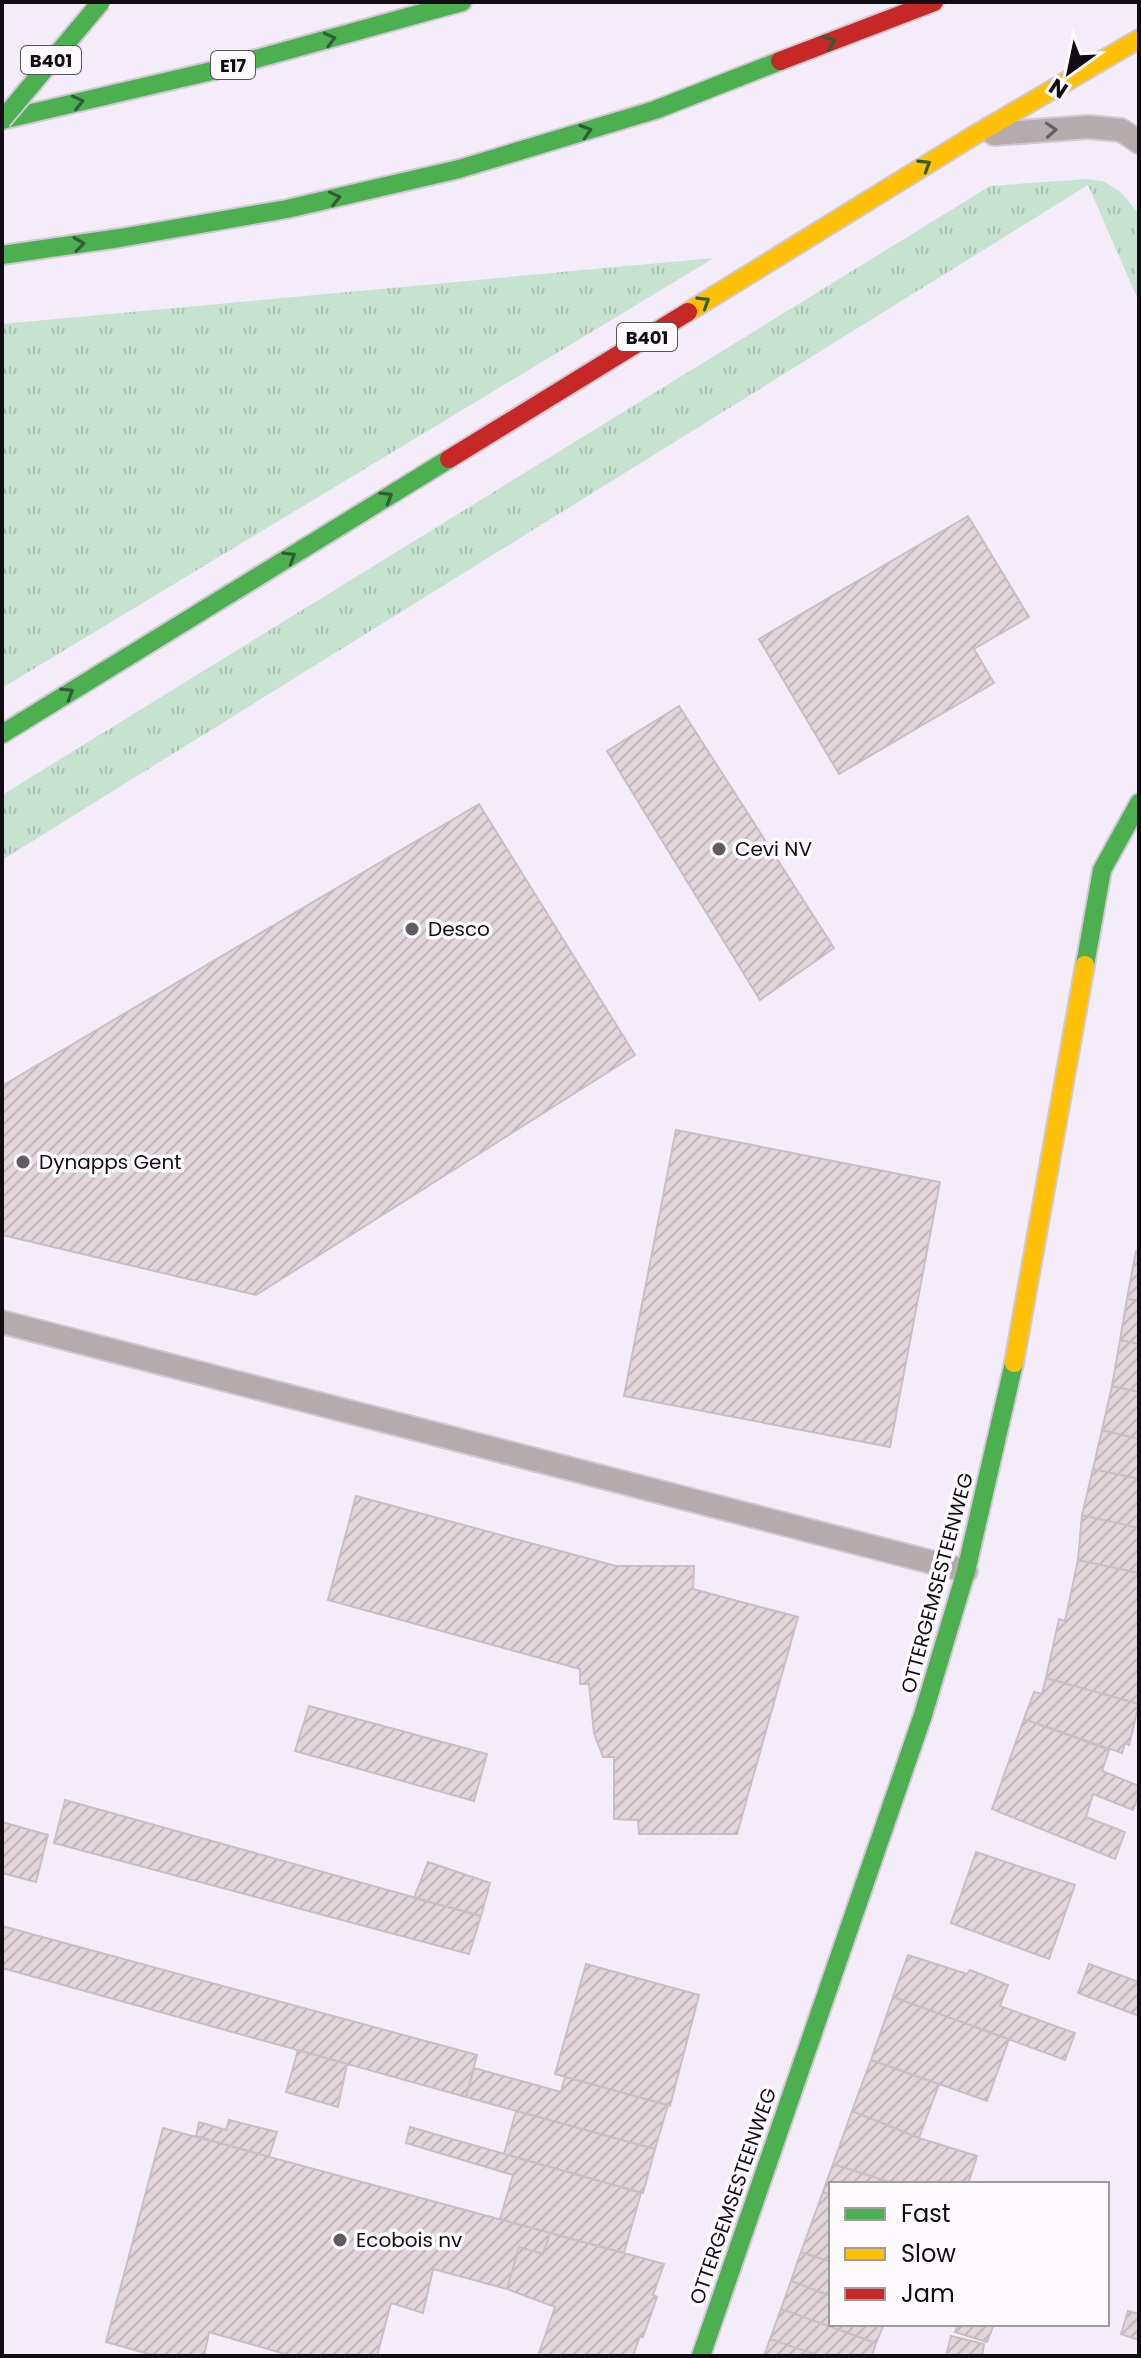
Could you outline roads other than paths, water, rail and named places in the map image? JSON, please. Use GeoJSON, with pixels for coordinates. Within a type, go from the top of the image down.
{"type":"FeatureCollection","features":[{"type":"Feature","properties":{"kind":"main road","name":"B401"},"geometry":{"type":"LineString","coordinates":[[2,120],[101,2]]}},
{"type":"Feature","properties":{"kind":"main road","name":"E17"},"geometry":{"type":"LineString","coordinates":[[2,120],[216,70],[462,2]]}},
{"type":"Feature","properties":{"kind":"main road"},"geometry":{"type":"LineString","coordinates":[[2,255],[287,209],[459,169],[655,110],[934,2]]}},
{"type":"Feature","properties":{"kind":"main road","name":"B401"},"geometry":{"type":"LineString","coordinates":[[2,734],[973,136],[1139,39]]}},
{"type":"Feature","properties":{"kind":"main road","name":"OTTERGEMSESTEENWEG"},"geometry":{"type":"LineString","coordinates":[[701,2356],[923,1715],[966,1571],[1020,1339],[1102,870],[1139,803]]}},
{"type":"Feature","properties":{"kind":"lane"},"geometry":{"type":"LineString","coordinates":[[973,136],[1088,127],[1121,130],[1139,142]]}},
{"type":"Feature","properties":{"kind":"lane"},"geometry":{"type":"LineString","coordinates":[[2,1322],[966,1571]]}},
{"type":"Feature","properties":{"kind":"place","name":"Cevi NV"},"geometry":{"type":"Point","coordinates":[719,849]}},
{"type":"Feature","properties":{"kind":"place","name":"Desco"},"geometry":{"type":"Point","coordinates":[412,929]}},
{"type":"Feature","properties":{"kind":"place","name":"Dynapps Gent"},"geometry":{"type":"Point","coordinates":[23,1162]}},
{"type":"Feature","properties":{"kind":"place","name":"Ecobois nv"},"geometry":{"type":"Point","coordinates":[340,2240]}}]}
